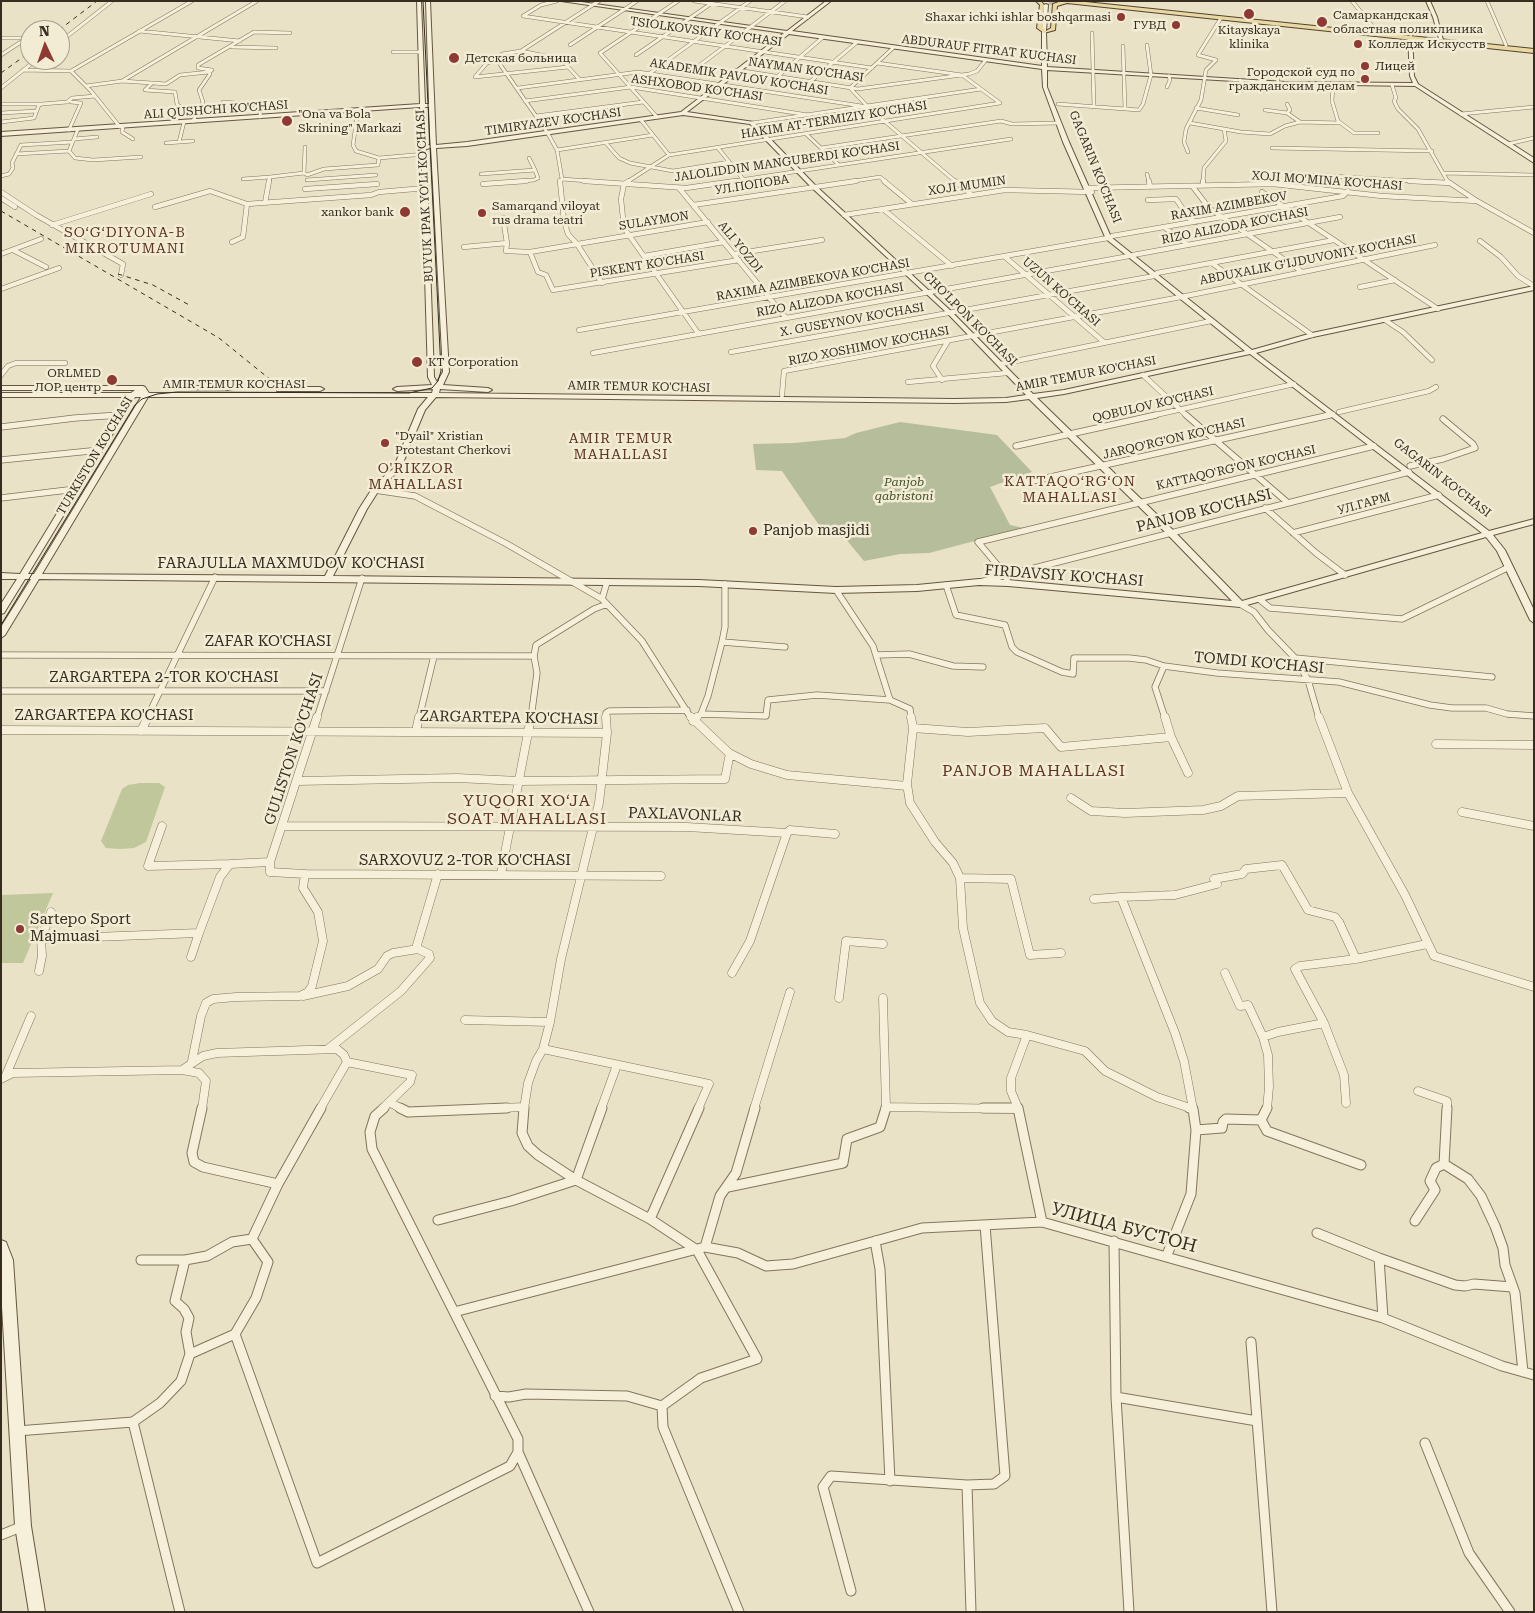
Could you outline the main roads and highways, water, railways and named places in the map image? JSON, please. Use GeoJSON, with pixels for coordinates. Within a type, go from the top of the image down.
{"type":"FeatureCollection","features":[{"type":"Feature","properties":{"kind":"main road","name":"BUYUK IPAK YO'LI KO'CHASI"},"geometry":{"type":"LineString","coordinates":[[419,1],[431,377],[436,391]]}},
{"type":"Feature","properties":{"kind":"main road","name":"BUYUK IPAK YO'LI KO'CHASI"},"geometry":{"type":"LineString","coordinates":[[428,1],[433,147],[446,372],[436,391]]}},
{"type":"Feature","properties":{"kind":"main road","name":"ABDURAUF FITRAT KUCHASI"},"geometry":{"type":"LineString","coordinates":[[564,1],[1052,69],[1278,83],[1416,85]]}},
{"type":"Feature","properties":{"kind":"main road"},"geometry":{"type":"LineString","coordinates":[[683,113],[829,1]]}},
{"type":"Feature","properties":{"kind":"main road"},"geometry":{"type":"LineString","coordinates":[[1060,1],[1534,50]]}},
{"type":"Feature","properties":{"kind":"main road"},"geometry":{"type":"LineString","coordinates":[[1077,1],[1410,37],[1506,45],[1534,50]]}},
{"type":"Feature","properties":{"kind":"main road"},"geometry":{"type":"LineString","coordinates":[[1428,1],[1441,39]]}},
{"type":"Feature","properties":{"kind":"main road"},"geometry":{"type":"LineString","coordinates":[[1047,3],[1066,2]]}},
{"type":"Feature","properties":{"kind":"main road","name":"GAGARIN KO'CHASI"},"geometry":{"type":"LineString","coordinates":[[1047,3],[1044,68],[1046,88],[1058,123],[1110,237],[1131,256],[1487,527],[1489,535]]}},
{"type":"Feature","properties":{"kind":"main road","name":"GAGARIN KO'CHASI"},"geometry":{"type":"LineString","coordinates":[[1046,31],[1052,69],[1051,88],[1089,190]]}},
{"type":"Feature","properties":{"kind":"main road"},"geometry":{"type":"LineString","coordinates":[[1410,37],[1412,76],[1416,85],[1534,161]]}},
{"type":"Feature","properties":{"kind":"main road","name":"ALI QUSHCHI KO'CHASI"},"geometry":{"type":"LineString","coordinates":[[1,134],[432,105]]}},
{"type":"Feature","properties":{"kind":"main road","name":"TIMIRYAZEV KO'CHASI"},"geometry":{"type":"LineString","coordinates":[[425,147],[467,144],[683,113]]}},
{"type":"Feature","properties":{"kind":"main road","name":"CHO'LPON KO'CHASI"},"geometry":{"type":"LineString","coordinates":[[683,113],[752,123],[798,171],[950,313],[1240,604]]}},
{"type":"Feature","properties":{"kind":"main road","name":"AMIR TEMUR KO'CHASI"},"geometry":{"type":"LineString","coordinates":[[1030,395],[1271,345],[1534,287]]}},
{"type":"Feature","properties":{"kind":"main road","name":"GAGARIN KO'CHASI"},"geometry":{"type":"LineString","coordinates":[[1183,296],[1211,321],[1252,349],[1294,384],[1336,413],[1374,446],[1410,469],[1489,535]]}},
{"type":"Feature","properties":{"kind":"main road","name":"AMIR TEMUR KO'CHASI"},"geometry":{"type":"LineString","coordinates":[[436,391],[954,401],[1030,395],[1143,375],[1252,349]]}},
{"type":"Feature","properties":{"kind":"main road","name":"AMIR TEMUR KO'CHASI"},"geometry":{"type":"LineString","coordinates":[[1,388],[144,391],[436,391],[782,395],[845,398]]}},
{"type":"Feature","properties":{"kind":"main road","name":"TURKISTON KO'CHASI"},"geometry":{"type":"LineString","coordinates":[[1,611],[133,395],[144,391]]}},
{"type":"Feature","properties":{"kind":"main road","name":"TURKISTON KO'CHASI"},"geometry":{"type":"LineString","coordinates":[[1,634],[37,576],[144,391]]}},
{"type":"Feature","properties":{"kind":"main road"},"geometry":{"type":"LineString","coordinates":[[328,578],[363,509],[375,490],[396,470],[422,408],[436,391]]}},
{"type":"Feature","properties":{"kind":"main road"},"geometry":{"type":"LineString","coordinates":[[1,395],[133,395]]}},
{"type":"Feature","properties":{"kind":"main road","name":"FIRDAVSIY KO'CHASI"},"geometry":{"type":"LineString","coordinates":[[580,582],[725,584],[836,590],[917,588],[1007,579],[1240,604],[1534,521]]}},
{"type":"Feature","properties":{"kind":"main road"},"geometry":{"type":"LineString","coordinates":[[1489,535],[1500,550],[1534,620]]}},
{"type":"Feature","properties":{"kind":"main road","name":"FARAJULLA MAXMUDOV KO'CHASI"},"geometry":{"type":"LineString","coordinates":[[1,576],[567,580],[580,582]]}},
{"type":"Feature","properties":{"kind":"main road"},"geometry":{"type":"LineString","coordinates":[[1,1246],[6,1260],[5,1285],[22,1526],[36,1612]]}},
{"type":"Feature","properties":{"kind":"tram line"},"geometry":{"type":"LineString","coordinates":[[1,625],[135,405],[142,399],[157,394],[177,392],[409,393],[432,388],[438,381],[441,371],[423,1]]}},
{"type":"Feature","properties":{"kind":"railway"},"geometry":{"type":"LineString","coordinates":[[70,22],[97,1]]}},
{"type":"Feature","properties":{"kind":"railway"},"geometry":{"type":"LineString","coordinates":[[1,73],[20,59]]}},
{"type":"Feature","properties":{"kind":"railway"},"geometry":{"type":"LineString","coordinates":[[1,211],[219,338],[277,385]]}},
{"type":"Feature","properties":{"kind":"railway"},"geometry":{"type":"LineString","coordinates":[[118,274],[153,285],[191,306]]}},
{"type":"Feature","properties":{"kind":"place","name":"Kitayskaya klinika"},"geometry":{"type":"Point","coordinates":[1249,14]}},
{"type":"Feature","properties":{"kind":"place","name":"Shaxar ichki ishlar boshqarmasi"},"geometry":{"type":"Point","coordinates":[1121,17]}},
{"type":"Feature","properties":{"kind":"place","name":"Самаркандская областная поликлиника"},"geometry":{"type":"Point","coordinates":[1322,22]}},
{"type":"Feature","properties":{"kind":"place","name":"ГУВД"},"geometry":{"type":"Point","coordinates":[1176,25]}},
{"type":"Feature","properties":{"kind":"place","name":"Колледж Искусств"},"geometry":{"type":"Point","coordinates":[1358,44]}},
{"type":"Feature","properties":{"kind":"place","name":"Детская больница"},"geometry":{"type":"Point","coordinates":[454,58]}},
{"type":"Feature","properties":{"kind":"place","name":"Лицей"},"geometry":{"type":"Point","coordinates":[1365,66]}},
{"type":"Feature","properties":{"kind":"place","name":"Городской суд по гражданским делам"},"geometry":{"type":"Point","coordinates":[1365,79]}},
{"type":"Feature","properties":{"kind":"place","name":"\"Ona va Bola Skrining\" Markazi"},"geometry":{"type":"Point","coordinates":[287,121]}},
{"type":"Feature","properties":{"kind":"place","name":"xankor bank"},"geometry":{"type":"Point","coordinates":[405,212]}},
{"type":"Feature","properties":{"kind":"place","name":"Samarqand viloyat rus drama teatri"},"geometry":{"type":"Point","coordinates":[482,213]}},
{"type":"Feature","properties":{"kind":"place","name":"KT Corporation"},"geometry":{"type":"Point","coordinates":[417,362]}},
{"type":"Feature","properties":{"kind":"place","name":"ORLMED ЛОР центр"},"geometry":{"type":"Point","coordinates":[112,380]}},
{"type":"Feature","properties":{"kind":"place","name":"\"Dyail\" Xristian Protestant Cherkovi"},"geometry":{"type":"Point","coordinates":[385,443]}},
{"type":"Feature","properties":{"kind":"place","name":"Panjob masjidi"},"geometry":{"type":"Point","coordinates":[753,531]}},
{"type":"Feature","properties":{"kind":"place","name":"Sartepo Sport Majmuasi"},"geometry":{"type":"Point","coordinates":[20,929]}},
{"type":"Feature","properties":{"kind":"district","name":"SO‘G‘DIYONA-B MIKROTUMANI"},"geometry":{"type":"Point","coordinates":[125,242]}},
{"type":"Feature","properties":{"kind":"district","name":"AMIR TEMUR MAHALLASI"},"geometry":{"type":"Point","coordinates":[621,448]}},
{"type":"Feature","properties":{"kind":"district","name":"O'RIKZOR MAHALLASI"},"geometry":{"type":"Point","coordinates":[416,478]}},
{"type":"Feature","properties":{"kind":"district","name":"KATTAQO‘RG‘ON MAHALLASI"},"geometry":{"type":"Point","coordinates":[1070,490]}},
{"type":"Feature","properties":{"kind":"district","name":"PANJOB MAHALLASI"},"geometry":{"type":"Point","coordinates":[1034,771]}},
{"type":"Feature","properties":{"kind":"district","name":"YUQORI XO‘JA SOAT MAHALLASI"},"geometry":{"type":"Point","coordinates":[527,810]}},
{"type":"Feature","properties":{"kind":"park label","name":"Panjob qabristoni"},"geometry":{"type":"Point","coordinates":[904,489]}}]}
